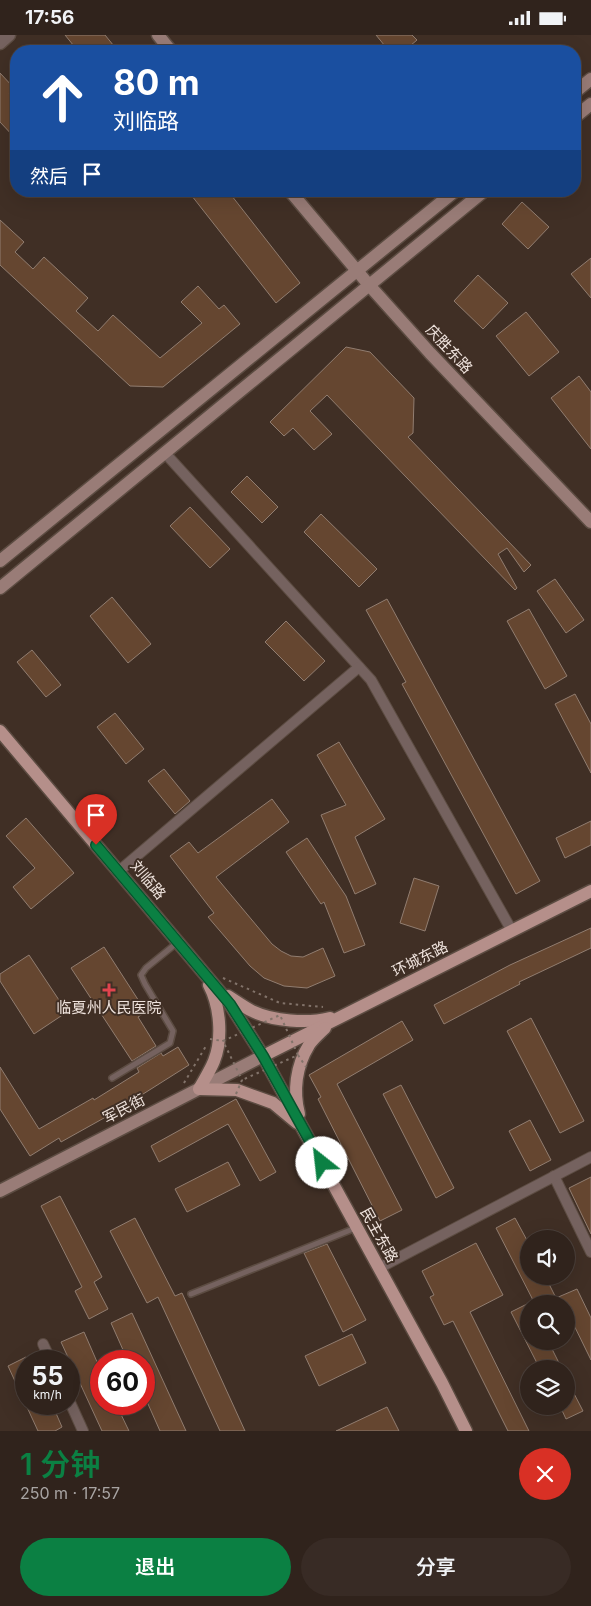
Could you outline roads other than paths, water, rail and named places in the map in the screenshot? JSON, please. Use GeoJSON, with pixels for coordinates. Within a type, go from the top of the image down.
{"type":"FeatureCollection","features":[{"type":"Feature","properties":{"kind":"main road"},"geometry":{"type":"LineString","coordinates":[[158,35],[166,45]]}},
{"type":"Feature","properties":{"kind":"main road"},"geometry":{"type":"LineString","coordinates":[[581,87],[591,79]]}},
{"type":"Feature","properties":{"kind":"main road"},"geometry":{"type":"LineString","coordinates":[[581,112],[591,104]]}},
{"type":"Feature","properties":{"kind":"main road","name":"庆胜东路"},"geometry":{"type":"LineString","coordinates":[[295,197],[369,285],[430,353],[590,520]]}},
{"type":"Feature","properties":{"kind":"main road"},"geometry":{"type":"LineString","coordinates":[[0,561],[448,197]]}},
{"type":"Feature","properties":{"kind":"main road"},"geometry":{"type":"LineString","coordinates":[[0,588],[477,197]]}},
{"type":"Feature","properties":{"kind":"main road","name":"刘临路"},"geometry":{"type":"LineString","coordinates":[[0,731],[230,1004],[263,1056]]}},
{"type":"Feature","properties":{"kind":"main road","name":"环城东路"},"geometry":{"type":"LineString","coordinates":[[263,1056],[591,891]]}},
{"type":"Feature","properties":{"kind":"main road"},"geometry":{"type":"LineString","coordinates":[[200,968],[223,993],[253,1011],[286,1021],[321,1020],[354,1010]]}},
{"type":"Feature","properties":{"kind":"main road"},"geometry":{"type":"LineString","coordinates":[[200,968],[215,996],[220,1028],[215,1060],[199,1089],[238,1090],[255,1096],[273,1103],[302,1128]]}},
{"type":"Feature","properties":{"kind":"main road"},"geometry":{"type":"LineString","coordinates":[[302,1128],[295,1100],[297,1071],[309,1045],[328,1024],[354,1010]]}},
{"type":"Feature","properties":{"kind":"main road","name":"军民街"},"geometry":{"type":"LineString","coordinates":[[0,1191],[263,1056]]}},
{"type":"Feature","properties":{"kind":"main road","name":"民主东路"},"geometry":{"type":"LineString","coordinates":[[263,1056],[442,1383],[466,1431]]}},
{"type":"Feature","properties":{"kind":"street"},"geometry":{"type":"LineString","coordinates":[[0,43],[9,35]]}},
{"type":"Feature","properties":{"kind":"street"},"geometry":{"type":"LineString","coordinates":[[165,453],[371,681],[512,931]]}},
{"type":"Feature","properties":{"kind":"street"},"geometry":{"type":"LineString","coordinates":[[119,871],[359,667]]}},
{"type":"Feature","properties":{"kind":"street"},"geometry":{"type":"LineString","coordinates":[[379,1269],[591,1157]]}},
{"type":"Feature","properties":{"kind":"street"},"geometry":{"type":"LineString","coordinates":[[554,1176],[591,1252]]}},
{"type":"Feature","properties":{"kind":"street"},"geometry":{"type":"LineString","coordinates":[[43,1344],[46,1350]]}},
{"type":"Feature","properties":{"kind":"street"},"geometry":{"type":"LineString","coordinates":[[76,1415],[83,1431]]}},
{"type":"Feature","properties":{"kind":"lane"},"geometry":{"type":"LineString","coordinates":[[112,1077],[170,1043],[174,1031],[141,975],[146,968],[179,942]]}},
{"type":"Feature","properties":{"kind":"lane"},"geometry":{"type":"LineString","coordinates":[[191,1294],[353,1229]]}},
{"type":"Feature","properties":{"kind":"place","name":"临夏州人民医院"},"geometry":{"type":"Point","coordinates":[109,990]}}]}
